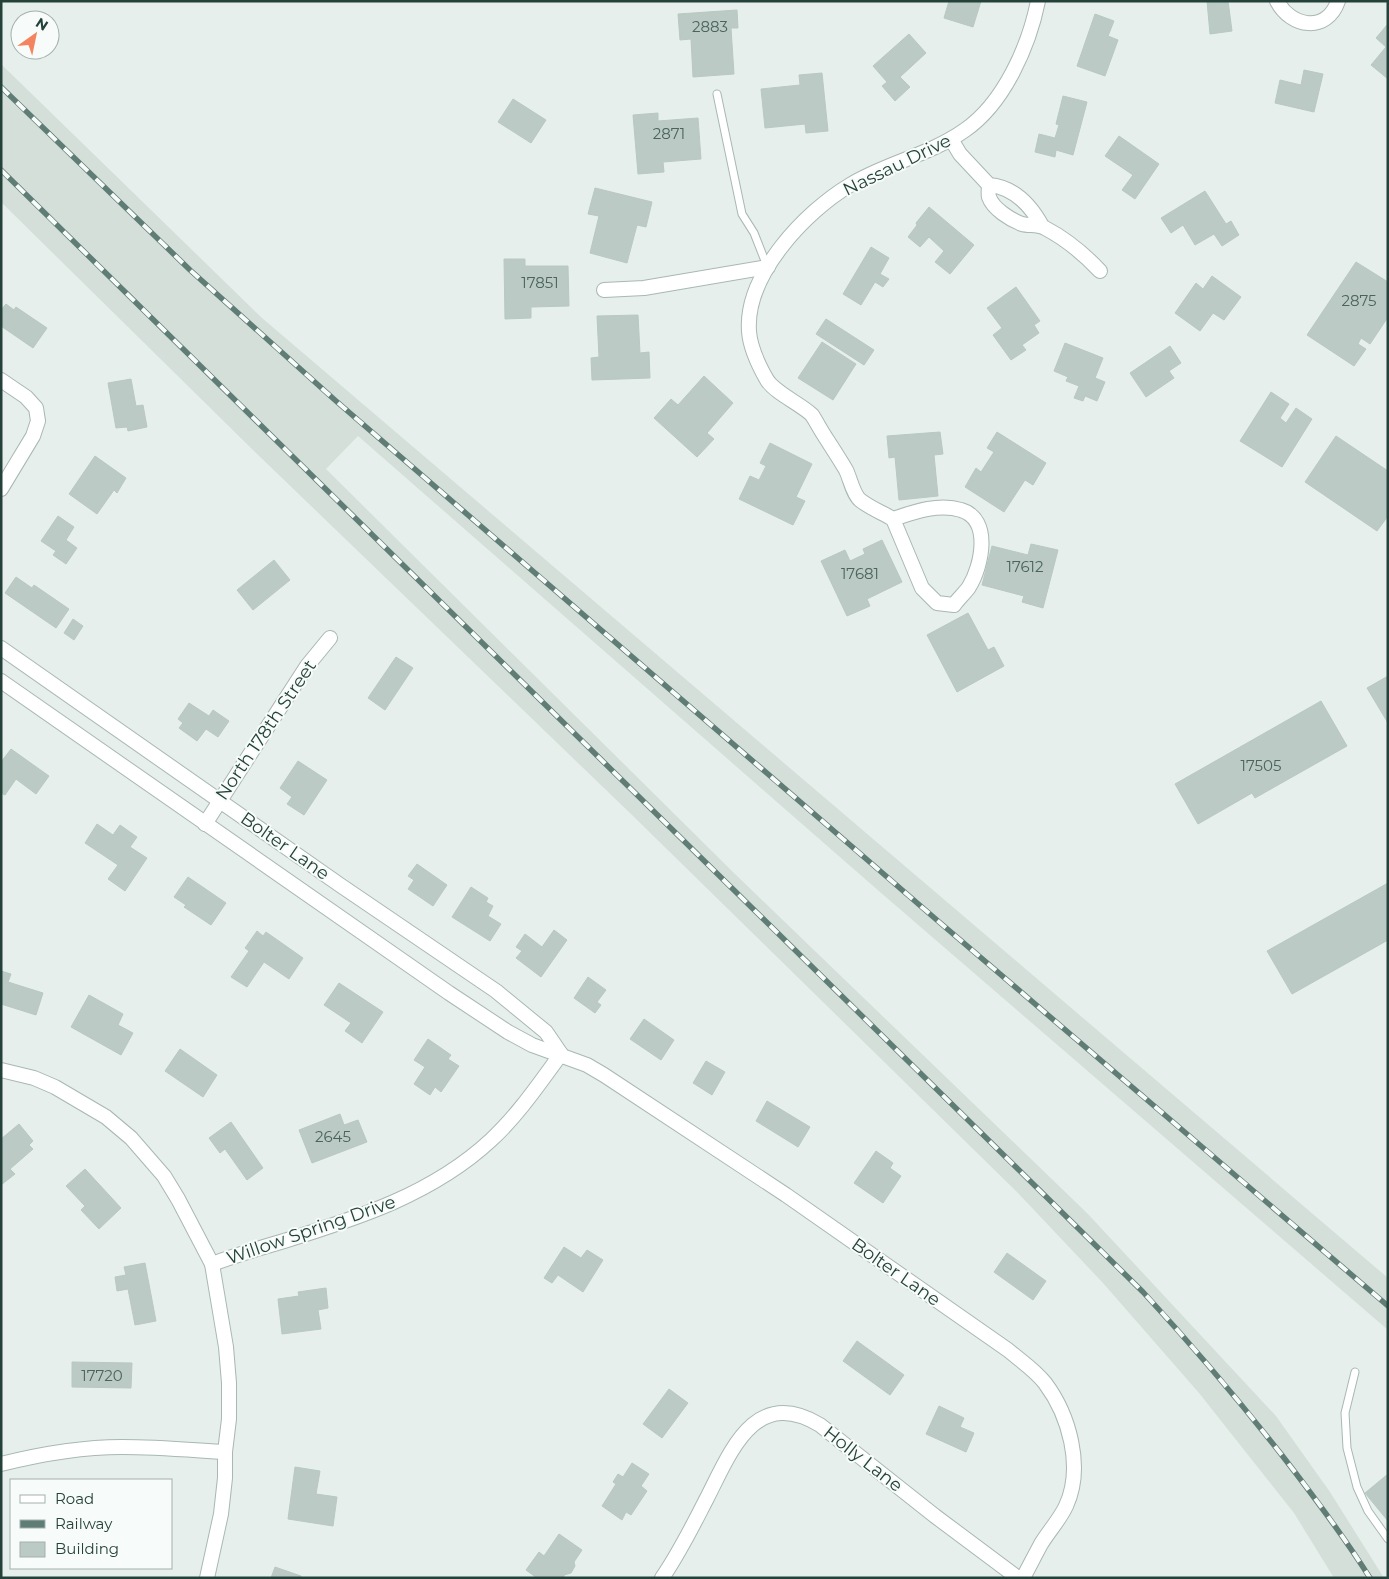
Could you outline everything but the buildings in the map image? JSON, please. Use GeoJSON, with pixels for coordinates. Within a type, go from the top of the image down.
{"type":"FeatureCollection","features":[{"type":"Feature","properties":{"kind":"street","name":"Nassau Drive"},"geometry":{"type":"LineString","coordinates":[[893,519],[859,499],[846,470],[812,416],[769,383],[757,361],[749,332],[751,302],[768,267],[786,239],[809,215],[851,184],[951,139],[966,130],[990,108],[1007,84],[1021,52],[1038,1]]}},
{"type":"Feature","properties":{"kind":"street"},"geometry":{"type":"LineString","coordinates":[[1277,1],[1283,12],[1291,19],[1302,23],[1313,23],[1324,20],[1332,12],[1338,1]]}},
{"type":"Feature","properties":{"kind":"street"},"geometry":{"type":"LineString","coordinates":[[951,139],[972,168],[989,185],[1001,186],[1023,200],[1034,212],[1042,226]]}},
{"type":"Feature","properties":{"kind":"street"},"geometry":{"type":"LineString","coordinates":[[989,185],[989,197],[998,209],[1009,218],[1022,224],[1042,226],[1064,239],[1085,255],[1100,271]]}},
{"type":"Feature","properties":{"kind":"street"},"geometry":{"type":"LineString","coordinates":[[604,290],[644,288],[768,267]]}},
{"type":"Feature","properties":{"kind":"street"},"geometry":{"type":"LineString","coordinates":[[1,380],[26,397],[36,408],[38,421],[33,436],[1,489]]}},
{"type":"Feature","properties":{"kind":"street"},"geometry":{"type":"LineString","coordinates":[[940,507],[962,510],[976,519],[982,538],[979,564],[969,587],[954,605],[937,603],[922,588],[893,519],[940,507]]}},
{"type":"Feature","properties":{"kind":"street","name":"North 178th Street"},"geometry":{"type":"LineString","coordinates":[[205,824],[307,666],[330,638]]}},
{"type":"Feature","properties":{"kind":"street","name":"Bolter Lane"},"geometry":{"type":"LineString","coordinates":[[1,648],[340,885],[496,991],[546,1032],[561,1054]]}},
{"type":"Feature","properties":{"kind":"street","name":"Bolter Lane"},"geometry":{"type":"LineString","coordinates":[[1,682],[449,993],[508,1032],[532,1045],[561,1054],[587,1065],[604,1075],[786,1195],[1008,1350],[1033,1370],[1045,1384],[1059,1406],[1067,1428],[1074,1458],[1073,1482],[1066,1505],[1040,1546],[1023,1578]]}},
{"type":"Feature","properties":{"kind":"street","name":"Willow Spring Drive"},"geometry":{"type":"LineString","coordinates":[[212,1264],[236,1254],[361,1216],[426,1187],[456,1168],[491,1140],[523,1106],[561,1054]]}},
{"type":"Feature","properties":{"kind":"street"},"geometry":{"type":"LineString","coordinates":[[1,1070],[34,1078],[55,1087],[106,1118],[131,1138],[164,1176],[212,1264],[226,1347],[229,1418],[221,1514],[207,1578]]}},
{"type":"Feature","properties":{"kind":"street","name":"Holly Lane"},"geometry":{"type":"LineString","coordinates":[[662,1578],[679,1552],[732,1449],[743,1433],[752,1424],[764,1417],[780,1413],[807,1417],[860,1455],[935,1516],[1018,1578]]}},
{"type":"Feature","properties":{"kind":"street"},"geometry":{"type":"LineString","coordinates":[[1,1464],[32,1457],[88,1449],[122,1447],[225,1452]]}},
{"type":"Feature","properties":{"kind":"lane"},"geometry":{"type":"LineString","coordinates":[[716,94],[742,214],[754,233],[768,267]]}},
{"type":"Feature","properties":{"kind":"lane"},"geometry":{"type":"LineString","coordinates":[[1355,1372],[1345,1413],[1347,1448],[1357,1487],[1368,1511],[1388,1539]]}},
{"type":"Feature","properties":{"kind":"shaded area"},"geometry":{"type":"Polygon","coordinates":[[[1,64],[262,318],[1388,1278],[1388,1330],[880,892],[358,436],[326,469],[734,873],[1087,1213],[1276,1416],[1330,1492],[1384,1578],[1334,1578],[1294,1513],[1199,1393],[1103,1283],[1017,1192],[631,814],[255,452],[1,202],[1,64]]]}},
{"type":"Feature","properties":{"kind":"railway"},"geometry":{"type":"LineString","coordinates":[[1,87],[190,270],[336,401],[938,921],[1388,1306]]}},
{"type":"Feature","properties":{"kind":"railway"},"geometry":{"type":"LineString","coordinates":[[1,170],[1143,1292],[1248,1412],[1327,1515],[1370,1578]]}}]}
